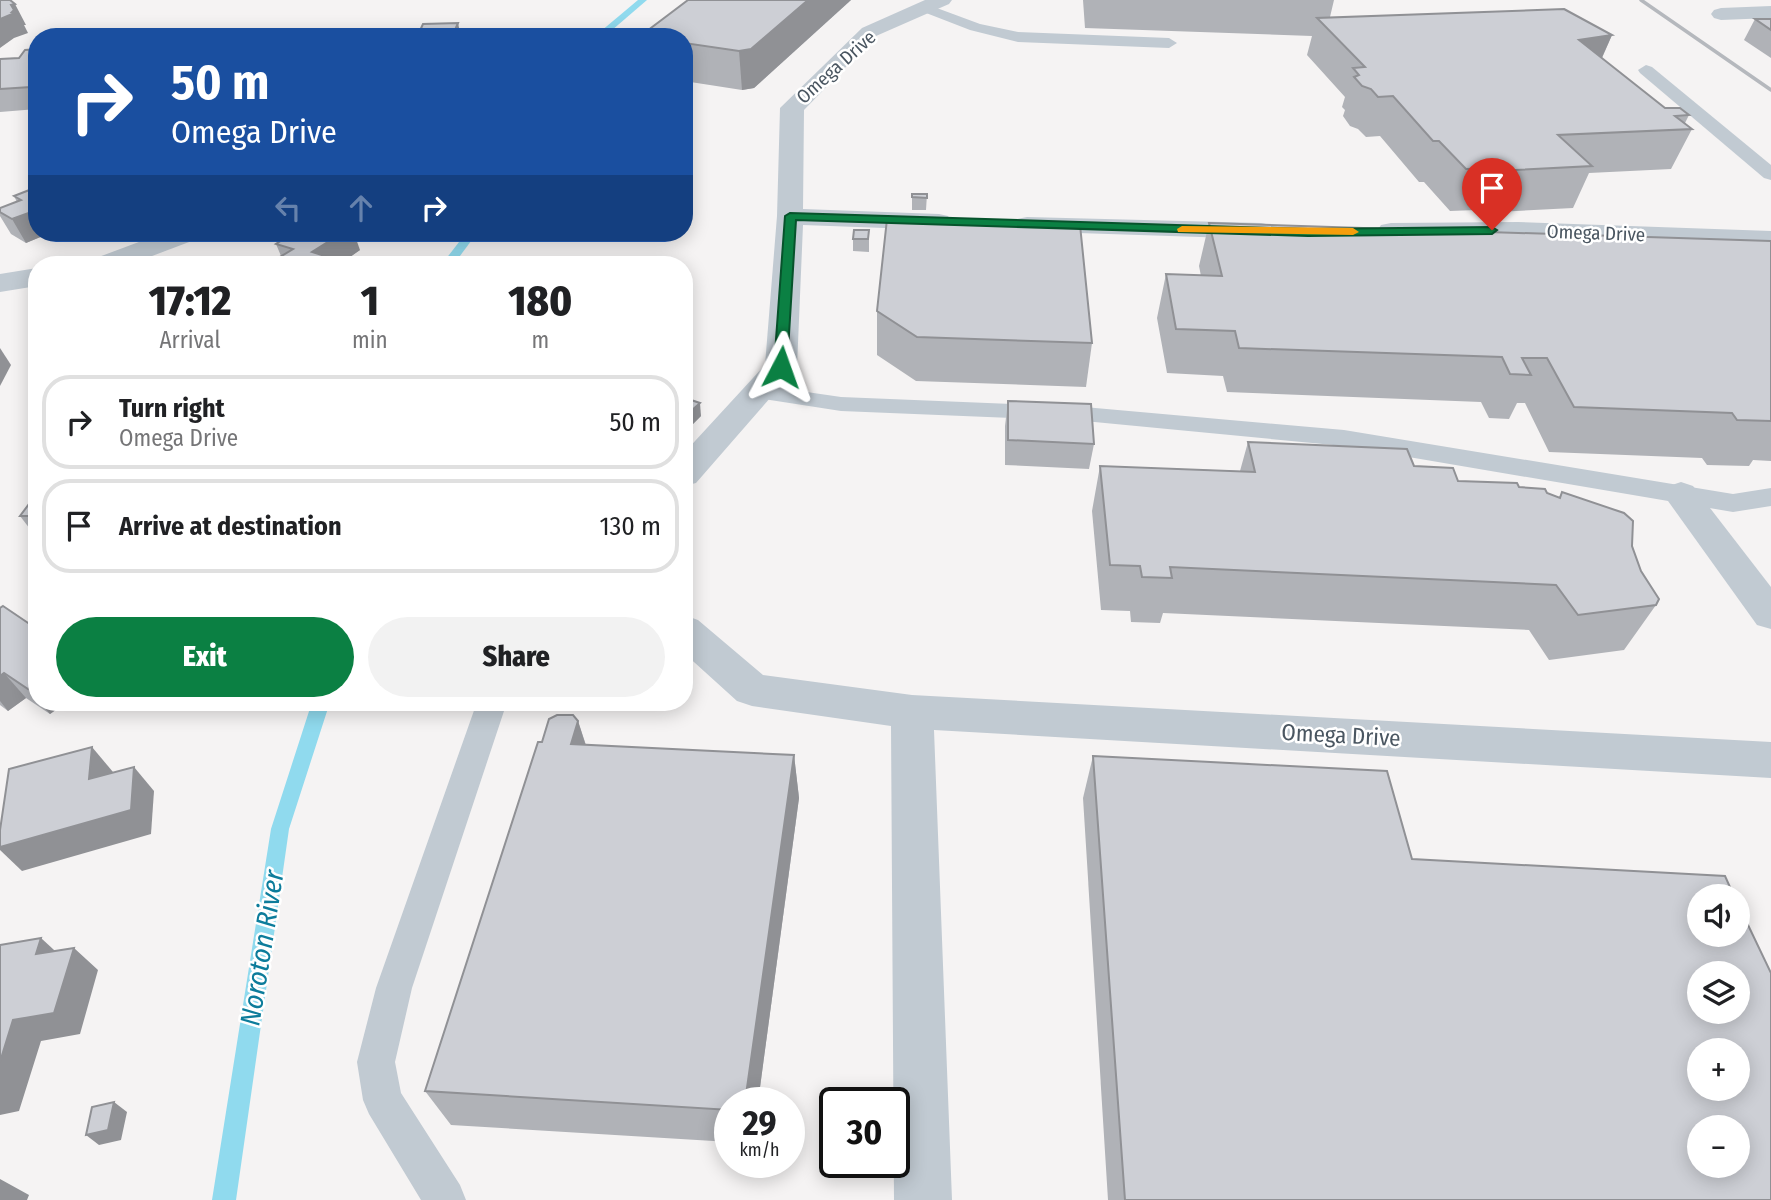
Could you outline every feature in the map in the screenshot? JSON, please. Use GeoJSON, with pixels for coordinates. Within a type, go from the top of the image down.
{"type":"FeatureCollection","features":[{"type":"Feature","properties":{"kind":"street","name":"Omega Drive"},"geometry":{"type":"LineString","coordinates":[[693,465],[781,367],[790,216],[792,108],[869,32],[934,4]]}},
{"type":"Feature","properties":{"kind":"street"},"geometry":{"type":"LineString","coordinates":[[1721,14],[1771,12]]}},
{"type":"Feature","properties":{"kind":"street"},"geometry":{"type":"LineString","coordinates":[[790,216],[967,223]]}},
{"type":"Feature","properties":{"kind":"street"},"geometry":{"type":"LineString","coordinates":[[1008,225],[1281,232]]}},
{"type":"Feature","properties":{"kind":"street","name":"Omega Drive"},"geometry":{"type":"LineString","coordinates":[[1360,232],[1518,230],[1771,239]]}},
{"type":"Feature","properties":{"kind":"street"},"geometry":{"type":"LineString","coordinates":[[127,256],[163,242]]}},
{"type":"Feature","properties":{"kind":"street"},"geometry":{"type":"LineString","coordinates":[[0,283],[28,279]]}},
{"type":"Feature","properties":{"kind":"street"},"geometry":{"type":"LineString","coordinates":[[1681,494],[1771,615]]}},
{"type":"Feature","properties":{"kind":"street","name":"Omega Drive"},"geometry":{"type":"LineString","coordinates":[[693,638],[752,690],[912,712],[1771,760]]}},
{"type":"Feature","properties":{"kind":"street"},"geometry":{"type":"LineString","coordinates":[[912,712],[923,1200]]}},
{"type":"Feature","properties":{"kind":"lane"},"geometry":{"type":"LineString","coordinates":[[934,4],[975,27],[1018,37],[1169,43]]}},
{"type":"Feature","properties":{"kind":"lane"},"geometry":{"type":"LineString","coordinates":[[1646,70],[1771,174]]}},
{"type":"Feature","properties":{"kind":"lane"},"geometry":{"type":"LineString","coordinates":[[758,392],[841,404],[1084,414],[1344,438],[1733,503],[1771,497]]}},
{"type":"Feature","properties":{"kind":"lane"},"geometry":{"type":"LineString","coordinates":[[444,1200],[383,1100],[376,1062],[394,988],[489,711]]}},
{"type":"Feature","properties":{"kind":"building"},"geometry":{"type":"Polygon","coordinates":[[[0,0],[10,0],[15,4],[11,5],[14,10],[12,12],[17,12],[0,19],[0,0]]]}},
{"type":"Feature","properties":{"kind":"building"},"geometry":{"type":"Polygon","coordinates":[[[688,0],[808,0],[751,49],[739,51],[693,44],[693,28],[651,28],[688,0]]]}},
{"type":"Feature","properties":{"kind":"building"},"geometry":{"type":"Polygon","coordinates":[[[1564,9],[1612,35],[1579,40],[1665,108],[1680,108],[1689,115],[1675,116],[1692,129],[1558,135],[1592,166],[1495,171],[1492,168],[1466,169],[1439,141],[1433,141],[1393,96],[1378,97],[1371,89],[1362,86],[1354,77],[1359,75],[1353,68],[1365,67],[1317,18],[1564,9]]]}},
{"type":"Feature","properties":{"kind":"building"},"geometry":{"type":"Polygon","coordinates":[[[1755,19],[1771,19],[1771,30],[1755,19]]]}},
{"type":"Feature","properties":{"kind":"building"},"geometry":{"type":"Polygon","coordinates":[[[458,23],[456,28],[421,28],[423,24],[458,23]]]}},
{"type":"Feature","properties":{"kind":"building"},"geometry":{"type":"Polygon","coordinates":[[[28,50],[28,87],[0,89],[0,59],[19,58],[28,50]]]}},
{"type":"Feature","properties":{"kind":"building"},"geometry":{"type":"Polygon","coordinates":[[[28,191],[28,213],[12,219],[0,212],[0,208],[21,200],[14,196],[28,191]]]}},
{"type":"Feature","properties":{"kind":"building"},"geometry":{"type":"Polygon","coordinates":[[[912,194],[927,194],[927,198],[912,197],[912,194]]]}},
{"type":"Feature","properties":{"kind":"building"},"geometry":{"type":"Polygon","coordinates":[[[887,219],[1080,225],[1092,343],[917,337],[877,311],[887,219]]]}},
{"type":"Feature","properties":{"kind":"building"},"geometry":{"type":"Polygon","coordinates":[[[1209,223],[1771,241],[1771,421],[1737,420],[1732,413],[1574,407],[1547,358],[1522,358],[1531,375],[1510,374],[1502,357],[1239,348],[1235,331],[1176,329],[1166,274],[1222,276],[1209,223]]]}},
{"type":"Feature","properties":{"kind":"building"},"geometry":{"type":"Polygon","coordinates":[[[854,230],[869,230],[868,239],[853,239],[854,230]]]}},
{"type":"Feature","properties":{"kind":"building"},"geometry":{"type":"Polygon","coordinates":[[[328,242],[312,252],[325,256],[282,256],[293,249],[276,244],[328,242]]]}},
{"type":"Feature","properties":{"kind":"building"},"geometry":{"type":"Polygon","coordinates":[[[1008,401],[1091,404],[1094,444],[1008,440],[1008,401]]]}},
{"type":"Feature","properties":{"kind":"building"},"geometry":{"type":"Polygon","coordinates":[[[1248,442],[1407,449],[1414,466],[1453,468],[1458,481],[1517,483],[1519,487],[1545,489],[1547,493],[1560,498],[1562,492],[1624,513],[1633,521],[1632,546],[1641,571],[1659,599],[1656,605],[1578,615],[1556,585],[1170,567],[1172,578],[1142,577],[1140,566],[1110,565],[1100,466],[1255,472],[1248,442]]]}},
{"type":"Feature","properties":{"kind":"building"},"geometry":{"type":"Polygon","coordinates":[[[28,505],[28,516],[20,516],[28,505]]]}},
{"type":"Feature","properties":{"kind":"building"},"geometry":{"type":"Polygon","coordinates":[[[3,606],[28,623],[28,689],[4,673],[0,676],[0,608],[3,606]]]}},
{"type":"Feature","properties":{"kind":"building"},"geometry":{"type":"Polygon","coordinates":[[[557,715],[573,715],[578,721],[571,744],[794,755],[747,1087],[714,1087],[714,1109],[425,1091],[538,742],[542,742],[549,719],[557,715]]]}},
{"type":"Feature","properties":{"kind":"building"},"geometry":{"type":"Polygon","coordinates":[[[92,747],[89,779],[134,767],[131,810],[0,847],[9,769],[92,747]]]}},
{"type":"Feature","properties":{"kind":"building"},"geometry":{"type":"Polygon","coordinates":[[[1093,756],[1387,771],[1412,859],[1725,876],[1729,884],[1687,884],[1687,947],[1750,947],[1750,929],[1771,973],[1771,1200],[1125,1200],[1093,756]]]}},
{"type":"Feature","properties":{"kind":"building"},"geometry":{"type":"Polygon","coordinates":[[[41,938],[36,954],[74,948],[54,1013],[13,1020],[0,1062],[0,945],[41,938]]]}},
{"type":"Feature","properties":{"kind":"building"},"geometry":{"type":"Polygon","coordinates":[[[114,1102],[108,1130],[86,1135],[92,1107],[114,1102]]]}},
{"type":"Feature","properties":{"kind":"waterway","name":"Noroton River"},"geometry":{"type":"LineString","coordinates":[[609,28],[643,0]]}},
{"type":"Feature","properties":{"kind":"waterway","name":"Noroton River"},"geometry":{"type":"LineString","coordinates":[[454,256],[464,242]]}},
{"type":"Feature","properties":{"kind":"waterway","name":"Noroton River"},"geometry":{"type":"LineString","coordinates":[[224,1200],[280,829],[318,711]]}},
{"type":"Feature","properties":{"kind":"railway"},"geometry":{"type":"LineString","coordinates":[[1641,0],[1771,90]]}},
{"type":"Feature","properties":{"kind":"slow traffic"},"geometry":{"type":"LineString","coordinates":[[1182,229],[1353,232]]}},
{"type":"Feature","properties":{"kind":"route"},"geometry":{"type":"LineString","coordinates":[[781,367],[790,216],[1308,233],[1492,230]]}}]}
